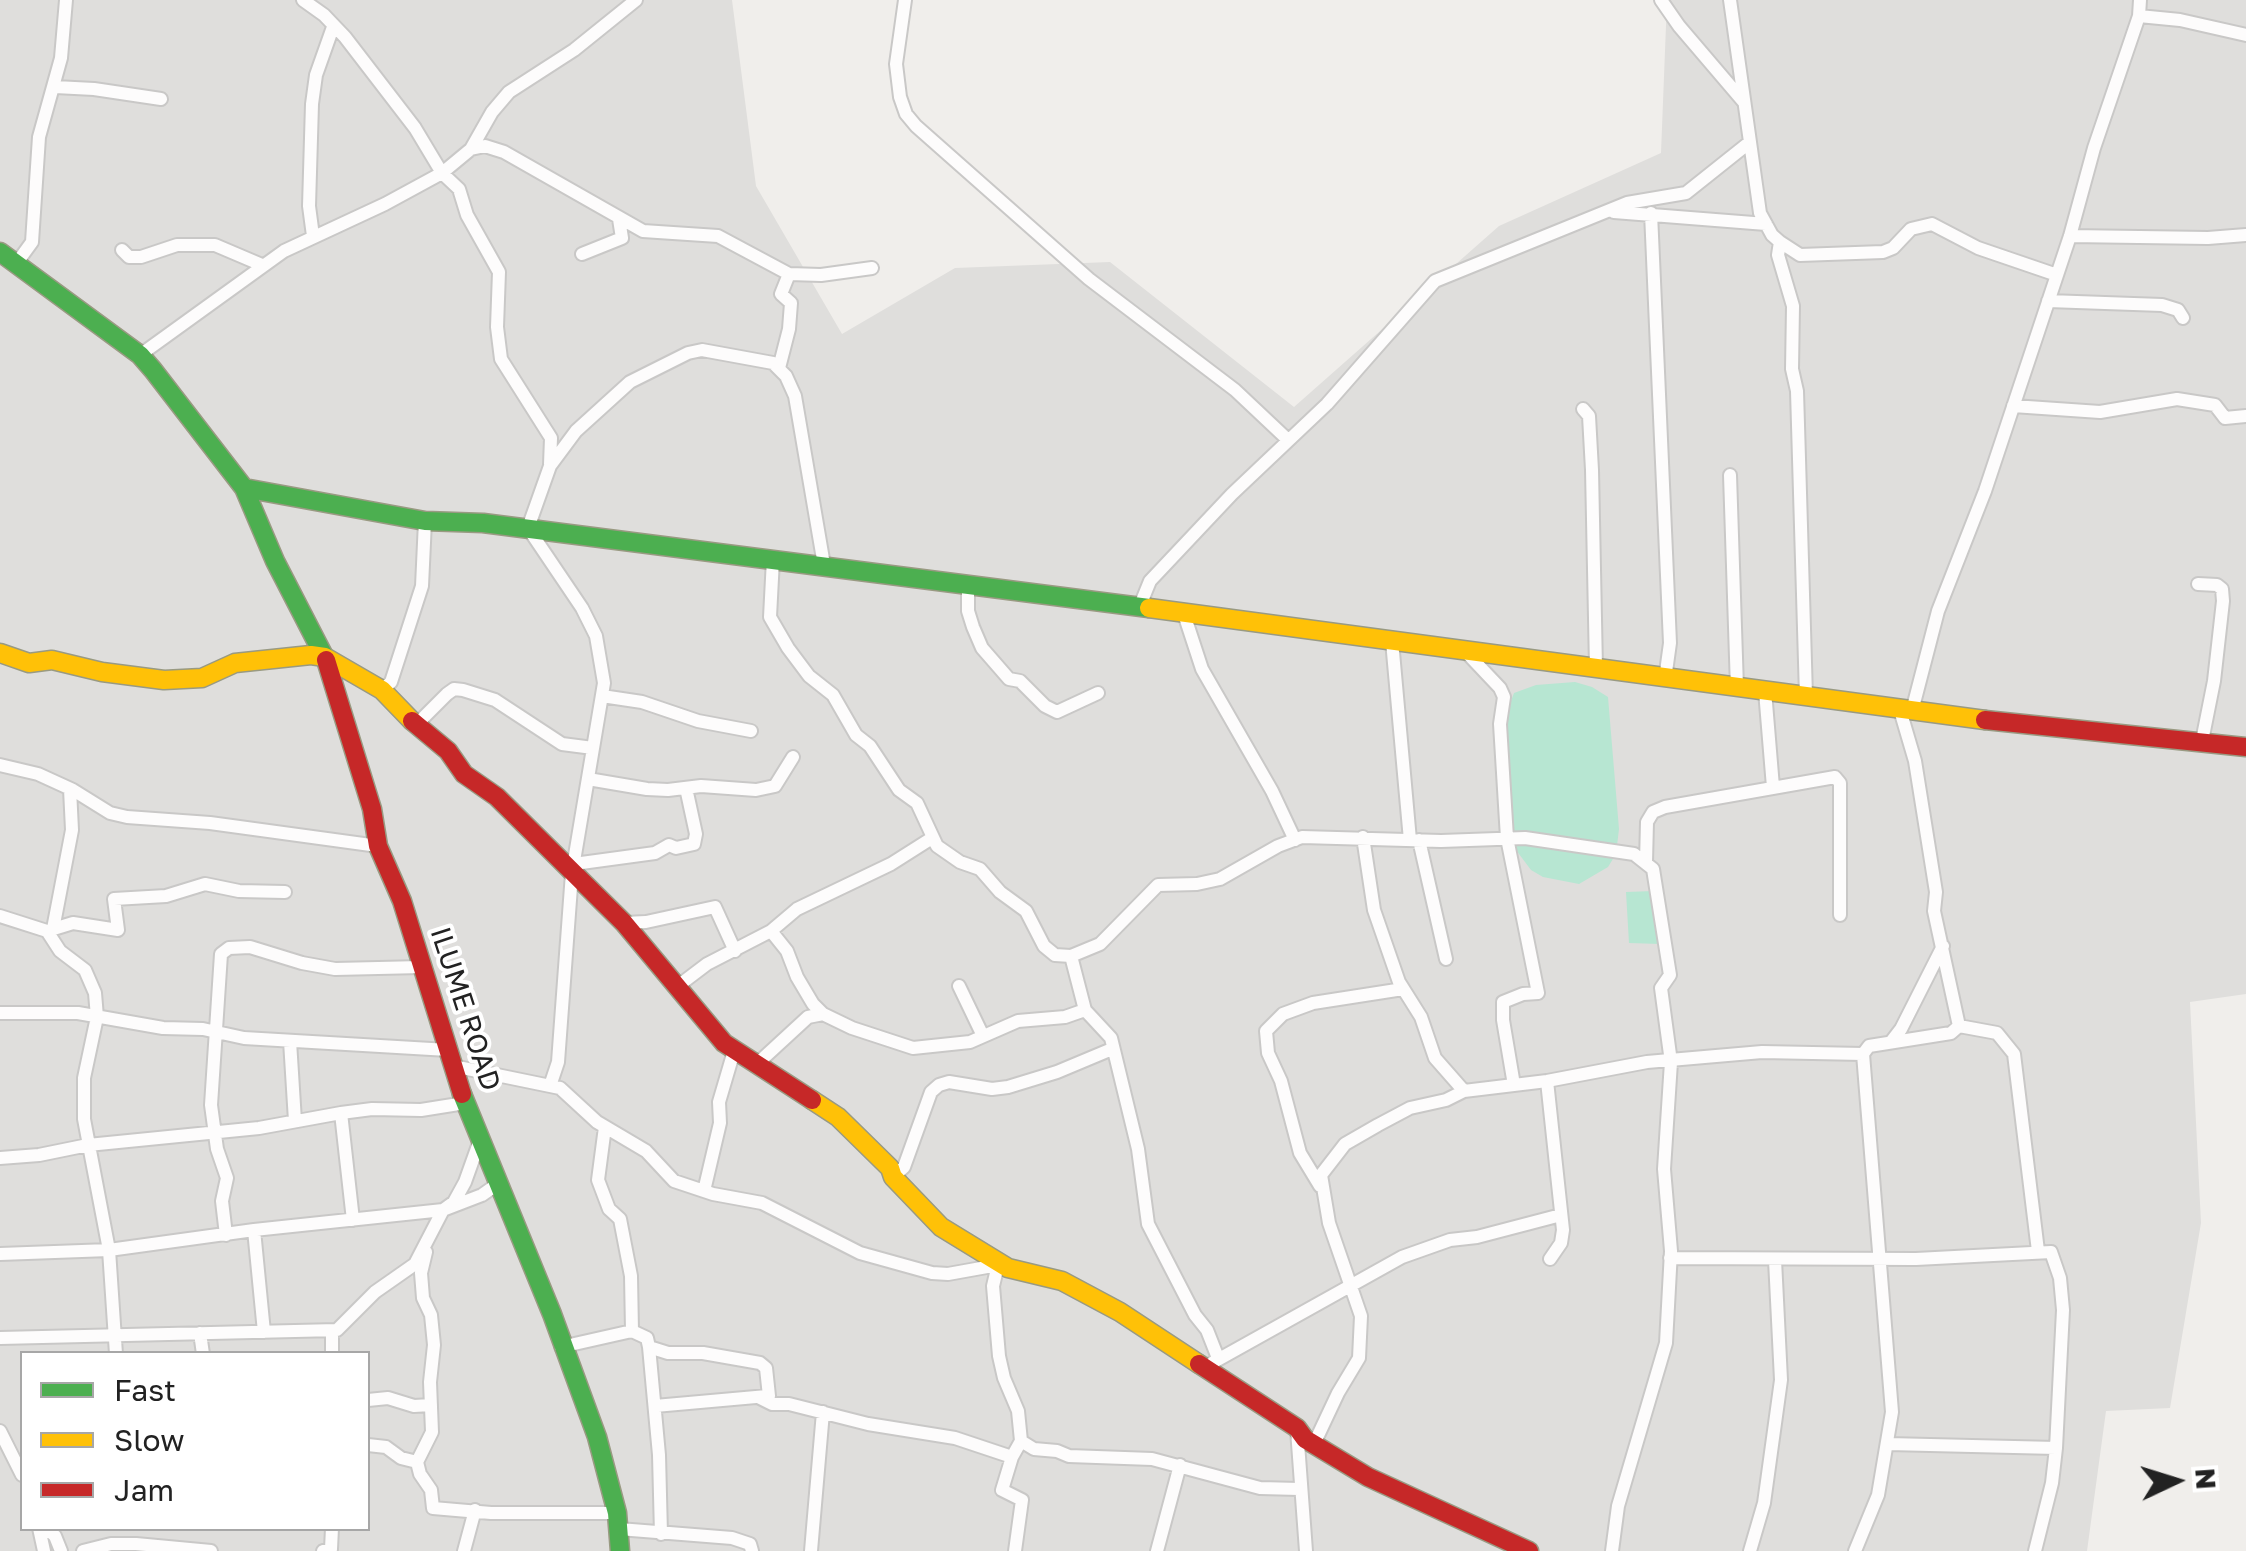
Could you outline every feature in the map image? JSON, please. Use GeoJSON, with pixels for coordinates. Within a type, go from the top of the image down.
{"type":"FeatureCollection","features":[{"type":"Feature","properties":{"kind":"street"},"geometry":{"type":"LineString","coordinates":[[16,264],[32,242],[39,137],[55,88],[66,0]]}},
{"type":"Feature","properties":{"kind":"street"},"geometry":{"type":"LineString","coordinates":[[303,0],[324,15],[393,98],[430,149],[442,173],[459,189],[467,215],[499,272],[498,347],[508,374],[551,438],[550,466],[528,528]]}},
{"type":"Feature","properties":{"kind":"street"},"geometry":{"type":"LineString","coordinates":[[140,354],[200,314],[262,265],[442,173],[470,149],[509,92],[574,50],[636,0]]}},
{"type":"Feature","properties":{"kind":"street"},"geometry":{"type":"LineString","coordinates":[[905,0],[896,64],[900,97],[916,126],[1089,279],[1235,390],[1288,439]]}},
{"type":"Feature","properties":{"kind":"street"},"geometry":{"type":"LineString","coordinates":[[1661,0],[1678,26],[1744,103]]}},
{"type":"Feature","properties":{"kind":"street"},"geometry":{"type":"LineString","coordinates":[[1730,0],[1760,213],[1780,242],[1800,254],[1883,252],[1893,248],[1910,229],[1932,224],[1978,248],[2057,275]]}},
{"type":"Feature","properties":{"kind":"street"},"geometry":{"type":"LineString","coordinates":[[1958,1026],[1934,911],[1936,892],[1906,710],[1938,612],[1986,491],[2070,236],[2094,148],[2139,16],[2140,0]]}},
{"type":"Feature","properties":{"kind":"street"},"geometry":{"type":"LineString","coordinates":[[2139,16],[2180,20],[2246,36]]}},
{"type":"Feature","properties":{"kind":"street"},"geometry":{"type":"LineString","coordinates":[[313,236],[312,104],[316,74],[333,27]]}},
{"type":"Feature","properties":{"kind":"street"},"geometry":{"type":"LineString","coordinates":[[55,88],[94,88],[161,98]]}},
{"type":"Feature","properties":{"kind":"street"},"geometry":{"type":"LineString","coordinates":[[1139,608],[1150,581],[1327,404],[1435,281],[1642,200],[1686,194],[1750,142]]}},
{"type":"Feature","properties":{"kind":"street"},"geometry":{"type":"LineString","coordinates":[[470,149],[485,146],[504,152],[643,231],[718,236],[789,274],[821,275],[872,268]]}},
{"type":"Feature","properties":{"kind":"street"},"geometry":{"type":"LineString","coordinates":[[1602,214],[1651,213],[1766,224]]}},
{"type":"Feature","properties":{"kind":"street"},"geometry":{"type":"LineString","coordinates":[[1651,213],[1670,643],[1665,679]]}},
{"type":"Feature","properties":{"kind":"street"},"geometry":{"type":"LineString","coordinates":[[582,254],[622,238],[619,219]]}},
{"type":"Feature","properties":{"kind":"street"},"geometry":{"type":"LineString","coordinates":[[2070,236],[2246,236]]}},
{"type":"Feature","properties":{"kind":"street"},"geometry":{"type":"LineString","coordinates":[[1780,242],[1778,255],[1793,306],[1792,369],[1797,391],[1806,696]]}},
{"type":"Feature","properties":{"kind":"street"},"geometry":{"type":"LineString","coordinates":[[122,250],[129,257],[140,257],[178,245],[216,245],[262,265]]}},
{"type":"Feature","properties":{"kind":"street","name":"ILUME ROAD"},"geometry":{"type":"LineString","coordinates":[[0,252],[140,354],[244,488],[275,561],[325,657],[372,810],[378,846],[402,901],[450,1058],[597,1437],[618,1521],[620,1551]]}},
{"type":"Feature","properties":{"kind":"street"},"geometry":{"type":"LineString","coordinates":[[779,368],[791,303],[781,294],[789,274]]}},
{"type":"Feature","properties":{"kind":"street"},"geometry":{"type":"LineString","coordinates":[[2048,300],[2162,305],[2178,310],[2183,318]]}},
{"type":"Feature","properties":{"kind":"street"},"geometry":{"type":"LineString","coordinates":[[550,466],[576,432],[630,382],[688,353],[711,351],[773,363],[795,396],[824,566]]}},
{"type":"Feature","properties":{"kind":"street"},"geometry":{"type":"LineString","coordinates":[[2014,406],[2100,412],[2178,399],[2215,404],[2225,418],[2246,416]]}},
{"type":"Feature","properties":{"kind":"street"},"geometry":{"type":"LineString","coordinates":[[1583,409],[1589,416],[1592,470],[1596,668]]}},
{"type":"Feature","properties":{"kind":"street"},"geometry":{"type":"LineString","coordinates":[[1730,476],[1737,688]]}},
{"type":"Feature","properties":{"kind":"street"},"geometry":{"type":"LineString","coordinates":[[244,488],[426,520],[528,528],[968,584],[1906,710],[2246,747]]}},
{"type":"Feature","properties":{"kind":"street"},"geometry":{"type":"LineString","coordinates":[[382,690],[391,682],[422,586],[426,520]]}},
{"type":"Feature","properties":{"kind":"street"},"geometry":{"type":"LineString","coordinates":[[528,528],[582,608],[596,636],[602,666],[602,696],[573,868],[558,1062],[550,1086]]}},
{"type":"Feature","properties":{"kind":"street"},"geometry":{"type":"LineString","coordinates":[[773,559],[769,608],[778,632],[810,676],[833,695],[856,735],[870,746],[899,790],[918,803],[932,838],[960,862],[980,870],[1000,892],[1026,911],[1044,946],[1055,954],[1071,956],[1100,944],[1158,885],[1220,879],[1278,846],[1317,836],[1568,842],[1634,854],[1646,862],[1656,879],[1670,975],[1661,988],[1671,1062],[1664,1169],[1670,1258],[1666,1343],[1621,1494],[1612,1551]]}},
{"type":"Feature","properties":{"kind":"street"},"geometry":{"type":"LineString","coordinates":[[968,584],[968,611],[973,628],[982,648],[1001,672],[1030,688],[1050,711],[1057,712],[1098,693]]}},
{"type":"Feature","properties":{"kind":"street"},"geometry":{"type":"LineString","coordinates":[[2198,584],[2222,589],[2223,601],[2214,681],[2202,740]]}},
{"type":"Feature","properties":{"kind":"street"},"geometry":{"type":"LineString","coordinates":[[1184,614],[1202,669],[1272,791],[1294,840]]}},
{"type":"Feature","properties":{"kind":"street"},"geometry":{"type":"LineString","coordinates":[[1392,641],[1415,840],[1446,959]]}},
{"type":"Feature","properties":{"kind":"street"},"geometry":{"type":"LineString","coordinates":[[1465,651],[1504,697],[1500,724],[1507,838],[1538,993],[1522,994],[1503,1002],[1502,1020],[1514,1085]]}},
{"type":"Feature","properties":{"kind":"street"},"geometry":{"type":"LineString","coordinates":[[0,653],[29,662],[52,660],[102,672],[164,680],[202,678],[235,663],[311,655],[325,657],[382,690],[448,751],[464,774],[497,797],[573,868],[678,986],[713,1032],[734,1051],[838,1118],[890,1168],[893,1177],[941,1226],[1008,1268],[1062,1281],[1212,1363],[1297,1428],[1305,1440],[1392,1490],[1530,1551]]}},
{"type":"Feature","properties":{"kind":"street"},"geometry":{"type":"LineString","coordinates":[[418,723],[454,689],[495,700],[562,744],[593,748]]}},
{"type":"Feature","properties":{"kind":"street"},"geometry":{"type":"LineString","coordinates":[[1765,691],[1773,787]]}},
{"type":"Feature","properties":{"kind":"street"},"geometry":{"type":"LineString","coordinates":[[602,696],[632,700],[698,721],[750,731]]}},
{"type":"Feature","properties":{"kind":"street"},"geometry":{"type":"LineString","coordinates":[[588,780],[646,789],[770,788],[779,782],[793,757]]}},
{"type":"Feature","properties":{"kind":"street"},"geometry":{"type":"LineString","coordinates":[[0,765],[38,774],[110,814],[378,846]]}},
{"type":"Feature","properties":{"kind":"street"},"geometry":{"type":"LineString","coordinates":[[1646,862],[1646,822],[1653,812],[1773,787],[1838,779],[1840,915]]}},
{"type":"Feature","properties":{"kind":"street"},"geometry":{"type":"LineString","coordinates":[[573,868],[655,853],[669,845],[676,848],[694,844],[696,834],[686,788]]}},
{"type":"Feature","properties":{"kind":"street"},"geometry":{"type":"LineString","coordinates":[[70,789],[72,830],[50,930],[60,951],[85,970],[95,993],[98,1018],[84,1078],[84,1120],[108,1250],[116,1351]]}},
{"type":"Feature","properties":{"kind":"street"},"geometry":{"type":"LineString","coordinates":[[678,986],[707,964],[771,932],[798,909],[891,864],[932,838]]}},
{"type":"Feature","properties":{"kind":"street"},"geometry":{"type":"LineString","coordinates":[[1363,838],[1374,910],[1403,989],[1421,1018],[1435,1058],[1464,1091]]}},
{"type":"Feature","properties":{"kind":"street"},"geometry":{"type":"LineString","coordinates":[[0,916],[50,930],[73,923],[118,930],[114,899],[166,896],[204,884],[240,891],[286,892]]}},
{"type":"Feature","properties":{"kind":"street"},"geometry":{"type":"LineString","coordinates":[[624,923],[715,907],[735,951]]}},
{"type":"Feature","properties":{"kind":"street"},"geometry":{"type":"LineString","coordinates":[[771,932],[787,951],[797,977],[823,1014],[913,1048],[944,1047],[1018,1021],[1065,1017],[1084,1010]]}},
{"type":"Feature","properties":{"kind":"street"},"geometry":{"type":"LineString","coordinates":[[1891,1042],[1942,946]]}},
{"type":"Feature","properties":{"kind":"street"},"geometry":{"type":"LineString","coordinates":[[226,1235],[222,1201],[227,1178],[217,1149],[212,1082],[222,954],[229,948],[250,947],[335,970],[422,967]]}},
{"type":"Feature","properties":{"kind":"street"},"geometry":{"type":"LineString","coordinates":[[1071,956],[1084,1010],[1111,1038],[1138,1149],[1148,1224],[1194,1315],[1206,1330],[1212,1363]]}},
{"type":"Feature","properties":{"kind":"street"},"geometry":{"type":"LineString","coordinates":[[959,986],[983,1036]]}},
{"type":"Feature","properties":{"kind":"street"},"geometry":{"type":"LineString","coordinates":[[1322,1190],[1300,1154],[1268,1052],[1266,1031],[1283,1014],[1313,1003],[1403,989]]}},
{"type":"Feature","properties":{"kind":"street"},"geometry":{"type":"LineString","coordinates":[[0,1013],[78,1013],[244,1038],[450,1058],[560,1088],[605,1127],[646,1152],[674,1181],[762,1203],[844,1246],[932,1273],[957,1273],[999,1263]]}},
{"type":"Feature","properties":{"kind":"street"},"geometry":{"type":"LineString","coordinates":[[758,1063],[808,1017],[823,1014]]}},
{"type":"Feature","properties":{"kind":"street"},"geometry":{"type":"LineString","coordinates":[[1855,1551],[1878,1495],[1892,1412],[1863,1054],[1869,1046],[1951,1033],[1958,1026]]}},
{"type":"Feature","properties":{"kind":"street"},"geometry":{"type":"LineString","coordinates":[[1958,1026],[1997,1033],[2014,1054],[2038,1251]]}},
{"type":"Feature","properties":{"kind":"street"},"geometry":{"type":"LineString","coordinates":[[290,1042],[295,1121]]}},
{"type":"Feature","properties":{"kind":"street"},"geometry":{"type":"LineString","coordinates":[[893,1177],[904,1167],[932,1092],[939,1085],[949,1082],[992,1089],[1008,1087],[1058,1072],[1112,1049]]}},
{"type":"Feature","properties":{"kind":"street"},"geometry":{"type":"LineString","coordinates":[[704,1191],[720,1123],[719,1102],[734,1051]]}},
{"type":"Feature","properties":{"kind":"street"},"geometry":{"type":"LineString","coordinates":[[1314,1444],[1359,1358],[1360,1316],[1329,1223],[1321,1175],[1345,1144],[1410,1108],[1446,1100],[1464,1091],[1547,1081],[1647,1062],[1762,1052],[1863,1054]]}},
{"type":"Feature","properties":{"kind":"street"},"geometry":{"type":"LineString","coordinates":[[1547,1081],[1563,1238],[1550,1259]]}},
{"type":"Feature","properties":{"kind":"street"},"geometry":{"type":"LineString","coordinates":[[0,1158],[341,1113],[420,1110],[466,1103]]}},
{"type":"Feature","properties":{"kind":"street"},"geometry":{"type":"LineString","coordinates":[[341,1113],[352,1220]]}},
{"type":"Feature","properties":{"kind":"street"},"geometry":{"type":"LineString","coordinates":[[605,1127],[598,1180],[609,1209],[620,1219],[631,1276],[632,1331]]}},
{"type":"Feature","properties":{"kind":"street"},"geometry":{"type":"LineString","coordinates":[[0,1338],[332,1331],[348,1322],[375,1292],[415,1264],[444,1210],[454,1202],[481,1138]]}},
{"type":"Feature","properties":{"kind":"street"},"geometry":{"type":"LineString","coordinates":[[0,1254],[108,1250],[444,1210],[482,1196],[499,1183]]}},
{"type":"Feature","properties":{"kind":"street"},"geometry":{"type":"LineString","coordinates":[[1212,1363],[1402,1257],[1450,1240],[1477,1237],[1561,1215]]}},
{"type":"Feature","properties":{"kind":"street"},"geometry":{"type":"LineString","coordinates":[[254,1230],[264,1332]]}},
{"type":"Feature","properties":{"kind":"street"},"geometry":{"type":"LineString","coordinates":[[429,1235],[421,1274],[434,1345],[432,1432],[417,1462],[431,1490],[433,1508],[618,1521],[661,1534],[732,1538],[750,1544],[752,1551]]}},
{"type":"Feature","properties":{"kind":"street"},"geometry":{"type":"LineString","coordinates":[[1670,1258],[1943,1258],[2047,1250],[2054,1255],[2062,1296],[2056,1448],[2044,1522],[2035,1551]]}},
{"type":"Feature","properties":{"kind":"street"},"geometry":{"type":"LineString","coordinates":[[1750,1551],[1764,1503],[1781,1380],[1774,1260]]}},
{"type":"Feature","properties":{"kind":"street"},"geometry":{"type":"LineString","coordinates":[[999,1263],[994,1286],[1000,1356],[1004,1378],[1018,1411],[1021,1441],[1002,1490],[1022,1500],[1016,1550]]}},
{"type":"Feature","properties":{"kind":"street"},"geometry":{"type":"LineString","coordinates":[[332,1331],[332,1351]]}},
{"type":"Feature","properties":{"kind":"street"},"geometry":{"type":"LineString","coordinates":[[562,1347],[632,1331],[646,1338],[655,1406],[661,1534]]}},
{"type":"Feature","properties":{"kind":"street"},"geometry":{"type":"LineString","coordinates":[[200,1333],[202,1351]]}},
{"type":"Feature","properties":{"kind":"street"},"geometry":{"type":"LineString","coordinates":[[649,1348],[760,1363],[766,1368],[770,1396]]}},
{"type":"Feature","properties":{"kind":"street"},"geometry":{"type":"LineString","coordinates":[[770,1396],[760,1398],[772,1404],[789,1404],[868,1424],[955,1438],[1012,1457]]}},
{"type":"Feature","properties":{"kind":"street"},"geometry":{"type":"LineString","coordinates":[[655,1406],[770,1396]]}},
{"type":"Feature","properties":{"kind":"street"},"geometry":{"type":"LineString","coordinates":[[370,1400],[388,1398],[414,1406],[431,1405]]}},
{"type":"Feature","properties":{"kind":"street"},"geometry":{"type":"LineString","coordinates":[[811,1551],[823,1412]]}},
{"type":"Feature","properties":{"kind":"street"},"geometry":{"type":"LineString","coordinates":[[1297,1428],[1306,1551]]}},
{"type":"Feature","properties":{"kind":"street"},"geometry":{"type":"LineString","coordinates":[[0,1432],[20,1471]]}},
{"type":"Feature","properties":{"kind":"street"},"geometry":{"type":"LineString","coordinates":[[1021,1441],[1034,1449],[1069,1456],[1152,1459],[1260,1488],[1299,1490]]}},
{"type":"Feature","properties":{"kind":"street"},"geometry":{"type":"LineString","coordinates":[[1888,1444],[2056,1448]]}},
{"type":"Feature","properties":{"kind":"street"},"geometry":{"type":"LineString","coordinates":[[370,1445],[386,1447],[417,1462]]}},
{"type":"Feature","properties":{"kind":"street"},"geometry":{"type":"LineString","coordinates":[[1156,1551],[1180,1466]]}},
{"type":"Feature","properties":{"kind":"street"},"geometry":{"type":"LineString","coordinates":[[464,1551],[475,1510]]}},
{"type":"Feature","properties":{"kind":"street"},"geometry":{"type":"LineString","coordinates":[[47,1531],[61,1551]]}},
{"type":"Feature","properties":{"kind":"street"},"geometry":{"type":"LineString","coordinates":[[111,1544],[113,1531]]}},
{"type":"Feature","properties":{"kind":"street"},"geometry":{"type":"LineString","coordinates":[[323,1551],[331,1550],[332,1531]]}},
{"type":"Feature","properties":{"kind":"street"},"geometry":{"type":"LineString","coordinates":[[83,1551],[111,1544],[210,1551]]}},
{"type":"Feature","properties":{"kind":"shaded area"},"geometry":{"type":"Polygon","coordinates":[[[0,0],[732,0],[756,186],[842,334],[955,268],[1110,262],[1294,407],[1499,226],[1661,153],[1667,0],[2246,0],[2246,994],[2190,1002],[2201,1223],[2170,1408],[2106,1411],[2087,1551],[0,1551],[0,0]]]}},
{"type":"Feature","properties":{"kind":"green space"},"geometry":{"type":"Polygon","coordinates":[[[1575,682],[1608,697],[1619,829],[1616,854],[1608,867],[1579,884],[1543,877],[1531,870],[1513,846],[1505,717],[1514,693],[1536,685],[1575,682]]]}},
{"type":"Feature","properties":{"kind":"green space"},"geometry":{"type":"Polygon","coordinates":[[[1654,891],[1660,944],[1629,943],[1626,892],[1654,891]]]}},
{"type":"Feature","properties":{"kind":"traffic: fast"},"geometry":{"type":"LineString","coordinates":[[0,252],[140,355],[153,370],[244,488],[275,561],[326,660]]}},
{"type":"Feature","properties":{"kind":"traffic: fast"},"geometry":{"type":"LineString","coordinates":[[244,488],[425,521],[483,523],[1149,608]]}},
{"type":"Feature","properties":{"kind":"traffic: fast"},"geometry":{"type":"LineString","coordinates":[[462,1094],[552,1314],[597,1437],[617,1513],[620,1551]]}},
{"type":"Feature","properties":{"kind":"traffic: slow"},"geometry":{"type":"LineString","coordinates":[[1149,608],[1985,720]]}},
{"type":"Feature","properties":{"kind":"traffic: slow"},"geometry":{"type":"LineString","coordinates":[[0,653],[29,663],[52,660],[102,672],[164,680],[202,678],[235,663],[325,657],[382,690],[412,721]]}},
{"type":"Feature","properties":{"kind":"traffic: slow"},"geometry":{"type":"LineString","coordinates":[[812,1100],[838,1117],[890,1168],[893,1177],[941,1227],[1008,1268],[1062,1281],[1120,1312],[1199,1364]]}},
{"type":"Feature","properties":{"kind":"traffic: jam"},"geometry":{"type":"LineString","coordinates":[[326,660],[372,809],[378,846],[402,901],[462,1094]]}},
{"type":"Feature","properties":{"kind":"traffic: jam"},"geometry":{"type":"LineString","coordinates":[[1985,720],[2246,747]]}},
{"type":"Feature","properties":{"kind":"traffic: jam"},"geometry":{"type":"LineString","coordinates":[[412,721],[448,751],[464,774],[497,797],[624,923],[724,1043],[812,1100]]}},
{"type":"Feature","properties":{"kind":"traffic: jam"},"geometry":{"type":"LineString","coordinates":[[1199,1364],[1297,1428],[1305,1439],[1368,1477],[1529,1551]]}}]}
